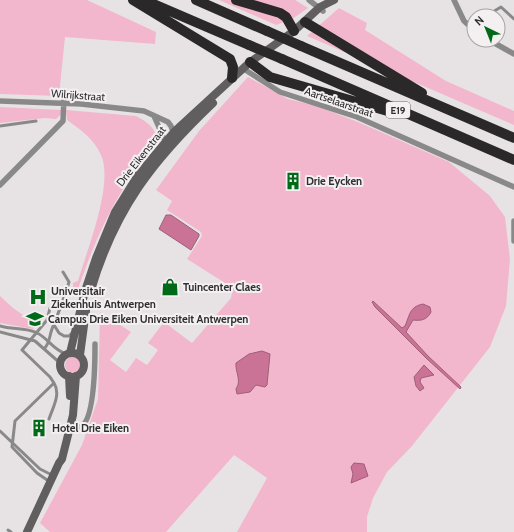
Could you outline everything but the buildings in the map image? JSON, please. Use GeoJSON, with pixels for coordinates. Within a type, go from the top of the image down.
{"type":"FeatureCollection","features":[{"type":"Feature","properties":{"kind":"highway"},"geometry":{"type":"LineString","coordinates":[[133,0],[230,59],[233,67],[232,78]]}},
{"type":"Feature","properties":{"kind":"highway","name":"E19"},"geometry":{"type":"LineString","coordinates":[[144,0],[514,160]]}},
{"type":"Feature","properties":{"kind":"highway","name":"E19"},"geometry":{"type":"LineString","coordinates":[[196,0],[514,138]]}},
{"type":"Feature","properties":{"kind":"highway"},"geometry":{"type":"LineString","coordinates":[[236,0],[280,13],[286,17],[294,31]]}},
{"type":"Feature","properties":{"kind":"highway"},"geometry":{"type":"LineString","coordinates":[[305,22],[447,109]]}},
{"type":"Feature","properties":{"kind":"highway"},"geometry":{"type":"LineString","coordinates":[[250,66],[270,77],[433,125]]}},
{"type":"Feature","properties":{"kind":"street"},"geometry":{"type":"LineString","coordinates":[[309,0],[322,9]]}},
{"type":"Feature","properties":{"kind":"street","name":"Drie Eikenstraat"},"geometry":{"type":"LineString","coordinates":[[69,354],[90,274],[129,188],[165,141],[232,78],[262,57],[265,52],[335,0]]}},
{"type":"Feature","properties":{"kind":"street"},"geometry":{"type":"LineString","coordinates":[[454,0],[466,17]]}},
{"type":"Feature","properties":{"kind":"street"},"geometry":{"type":"LineString","coordinates":[[503,48],[514,54]]}},
{"type":"Feature","properties":{"kind":"street","name":"Drie Eikenstraat"},"geometry":{"type":"LineString","coordinates":[[80,355],[80,344],[87,302],[105,240],[132,196],[158,162],[196,119],[250,66]]}},
{"type":"Feature","properties":{"kind":"street","name":"Aartselaarstraat"},"geometry":{"type":"LineString","coordinates":[[250,66],[280,92],[357,117],[514,187]]}},
{"type":"Feature","properties":{"kind":"street","name":"Wilrijkstraat"},"geometry":{"type":"LineString","coordinates":[[0,101],[64,101],[144,111],[168,122],[180,124],[186,121]]}},
{"type":"Feature","properties":{"kind":"street"},"geometry":{"type":"LineString","coordinates":[[0,185],[63,121],[64,101]]}},
{"type":"Feature","properties":{"kind":"street"},"geometry":{"type":"LineString","coordinates":[[154,116],[165,141]]}},
{"type":"Feature","properties":{"kind":"street"},"geometry":{"type":"LineString","coordinates":[[158,162],[160,155],[173,138],[174,132],[168,122]]}},
{"type":"Feature","properties":{"kind":"street"},"geometry":{"type":"LineString","coordinates":[[514,221],[514,241]]}},
{"type":"Feature","properties":{"kind":"street"},"geometry":{"type":"LineString","coordinates":[[71,426],[81,427],[86,421],[94,386],[95,344]]}},
{"type":"Feature","properties":{"kind":"street"},"geometry":{"type":"LineString","coordinates":[[69,354],[80,355],[84,366],[80,374],[73,376],[62,371],[60,363],[69,354]]}},
{"type":"Feature","properties":{"kind":"street"},"geometry":{"type":"LineString","coordinates":[[23,532],[30,522],[62,459],[71,426],[73,376]]}},
{"type":"Feature","properties":{"kind":"street"},"geometry":{"type":"LineString","coordinates":[[59,463],[58,457],[69,413],[73,376]]}},
{"type":"Feature","properties":{"kind":"street"},"geometry":{"type":"LineString","coordinates":[[27,532],[30,522]]}},
{"type":"Feature","properties":{"kind":"lane"},"geometry":{"type":"LineString","coordinates":[[506,12],[514,19]]}},
{"type":"Feature","properties":{"kind":"lane"},"geometry":{"type":"LineString","coordinates":[[0,126],[36,121]]}},
{"type":"Feature","properties":{"kind":"lane"},"geometry":{"type":"LineString","coordinates":[[44,349],[49,343],[69,282],[63,272]]}},
{"type":"Feature","properties":{"kind":"lane"},"geometry":{"type":"LineString","coordinates":[[49,419],[58,395],[58,389],[50,377],[22,350],[47,320],[50,308]]}},
{"type":"Feature","properties":{"kind":"lane"},"geometry":{"type":"LineString","coordinates":[[54,325],[59,333],[64,336],[72,334],[77,326]]}},
{"type":"Feature","properties":{"kind":"lane"},"geometry":{"type":"LineString","coordinates":[[0,326],[28,329],[36,332],[58,350],[69,354]]}},
{"type":"Feature","properties":{"kind":"lane"},"geometry":{"type":"LineString","coordinates":[[0,332],[31,339],[60,363]]}},
{"type":"Feature","properties":{"kind":"lane"},"geometry":{"type":"LineString","coordinates":[[52,479],[37,474],[12,447],[12,442],[15,421],[54,383]]}},
{"type":"Feature","properties":{"kind":"lane"},"geometry":{"type":"LineString","coordinates":[[0,431],[52,479]]}},
{"type":"Feature","properties":{"kind":"shaded area"},"geometry":{"type":"Polygon","coordinates":[[[0,0],[87,0],[156,32],[155,44],[65,37],[59,96],[0,94],[0,0]]]}},
{"type":"Feature","properties":{"kind":"shaded area"},"geometry":{"type":"Polygon","coordinates":[[[219,0],[295,0],[308,8],[292,19],[276,25],[219,0]]]}},
{"type":"Feature","properties":{"kind":"shaded area"},"geometry":{"type":"Polygon","coordinates":[[[339,8],[367,23],[365,30],[446,81],[514,111],[514,125],[307,36],[339,8]]]}},
{"type":"Feature","properties":{"kind":"shaded area","name":"Drie Eycken"},"geometry":{"type":"Polygon","coordinates":[[[248,77],[288,99],[317,106],[358,122],[449,162],[490,196],[505,217],[510,259],[506,306],[490,347],[412,446],[387,472],[373,498],[367,517],[367,532],[237,532],[267,478],[234,455],[166,532],[50,532],[40,523],[82,445],[98,399],[100,312],[131,332],[110,360],[126,372],[136,358],[147,365],[158,350],[148,343],[164,322],[192,343],[231,298],[233,288],[187,259],[202,236],[201,232],[167,210],[172,201],[156,190],[199,131],[248,77]]]}},
{"type":"Feature","properties":{"kind":"shaded area"},"geometry":{"type":"Polygon","coordinates":[[[0,107],[62,110],[61,114],[56,119],[45,118],[0,123],[0,107]]]}},
{"type":"Feature","properties":{"kind":"shaded area"},"geometry":{"type":"Polygon","coordinates":[[[66,110],[136,116],[149,124],[157,137],[155,143],[130,179],[109,214],[92,251],[77,292],[73,291],[73,283],[78,281],[98,217],[104,183],[104,167],[101,155],[95,144],[87,135],[67,120],[66,110]]]}},
{"type":"Feature","properties":{"kind":"shaded area"},"geometry":{"type":"Polygon","coordinates":[[[166,215],[171,215],[199,234],[191,250],[159,229],[166,215]]]}},
{"type":"Feature","properties":{"kind":"shaded area"},"geometry":{"type":"Polygon","coordinates":[[[0,296],[13,308],[33,322],[38,317],[42,319],[33,329],[0,323],[0,296]]]}},
{"type":"Feature","properties":{"kind":"shaded area"},"geometry":{"type":"Polygon","coordinates":[[[373,301],[402,328],[405,326],[412,309],[423,304],[430,307],[431,312],[428,317],[421,320],[413,320],[406,332],[428,356],[461,387],[460,389],[426,358],[375,307],[372,302],[373,301]]]}},
{"type":"Feature","properties":{"kind":"shaded area"},"geometry":{"type":"Polygon","coordinates":[[[262,351],[270,354],[267,385],[265,387],[256,385],[250,392],[237,394],[236,389],[238,386],[238,379],[236,363],[249,354],[262,351]]]}},
{"type":"Feature","properties":{"kind":"shaded area"},"geometry":{"type":"Polygon","coordinates":[[[73,357],[80,362],[81,365],[76,372],[73,373],[66,368],[65,365],[70,358],[73,357]]]}},
{"type":"Feature","properties":{"kind":"shaded area"},"geometry":{"type":"Polygon","coordinates":[[[424,365],[434,375],[421,378],[420,382],[424,388],[420,391],[416,386],[414,377],[424,365]]]}},
{"type":"Feature","properties":{"kind":"shaded area"},"geometry":{"type":"Polygon","coordinates":[[[354,463],[364,464],[368,476],[351,483],[353,474],[351,467],[354,463]]]}},
{"type":"Feature","properties":{"kind":"place","name":"Drie Eycken"},"geometry":{"type":"Point","coordinates":[293,181]}},
{"type":"Feature","properties":{"kind":"place","name":"Tuincenter Claes"},"geometry":{"type":"Point","coordinates":[170,287]}},
{"type":"Feature","properties":{"kind":"place","name":"Universitair Ziekenhuis Antwerpen"},"geometry":{"type":"Point","coordinates":[38,297]}},
{"type":"Feature","properties":{"kind":"place","name":"Campus Drie Eiken Universiteit Antwerpen"},"geometry":{"type":"Point","coordinates":[35,319]}},
{"type":"Feature","properties":{"kind":"place","name":"Hotel Drie Eiken"},"geometry":{"type":"Point","coordinates":[39,428]}}]}
